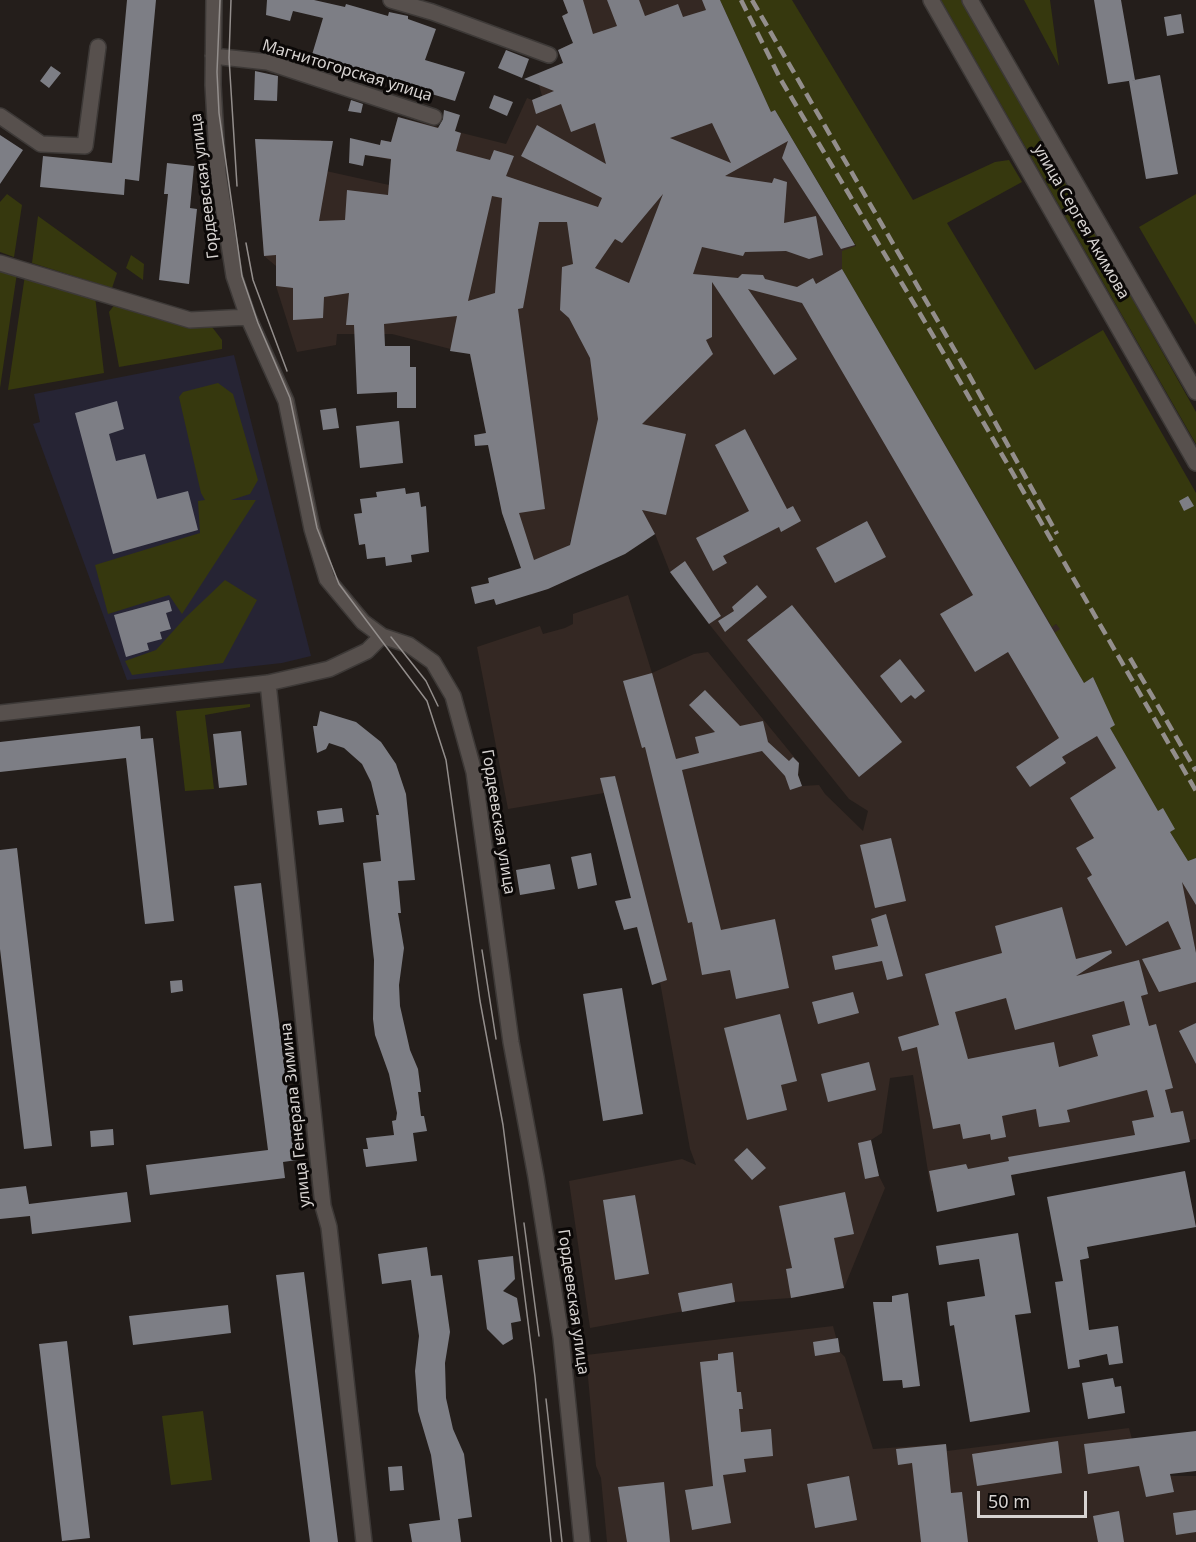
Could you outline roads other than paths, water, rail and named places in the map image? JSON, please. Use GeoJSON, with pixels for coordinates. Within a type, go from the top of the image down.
{"type":"FeatureCollection","features":[{"type":"Feature","properties":{"kind":"street","name":"Гордеевская улица"},"geometry":{"type":"LineString","coordinates":[[214,0],[213,85],[222,208],[234,276],[248,317],[286,401],[312,529],[327,579],[363,622],[382,636],[409,645],[433,662],[453,696],[474,772],[511,1042],[536,1177],[561,1337],[582,1542]]}},
{"type":"Feature","properties":{"kind":"street"},"geometry":{"type":"LineString","coordinates":[[391,0],[432,12],[549,55]]}},
{"type":"Feature","properties":{"kind":"street","name":"улица Сергея Акимова"},"geometry":{"type":"LineString","coordinates":[[931,0],[1196,463]]}},
{"type":"Feature","properties":{"kind":"street","name":"улица Сергея Акимова"},"geometry":{"type":"LineString","coordinates":[[970,0],[1196,392]]}},
{"type":"Feature","properties":{"kind":"street"},"geometry":{"type":"LineString","coordinates":[[0,116],[41,144],[85,146],[98,47]]}},
{"type":"Feature","properties":{"kind":"street","name":"Магнитогорская улица"},"geometry":{"type":"LineString","coordinates":[[213,56],[267,62],[434,117]]}},
{"type":"Feature","properties":{"kind":"street"},"geometry":{"type":"LineString","coordinates":[[0,263],[190,320],[248,317]]}},
{"type":"Feature","properties":{"kind":"street"},"geometry":{"type":"LineString","coordinates":[[0,713],[268,683],[329,669],[367,651],[382,636]]}},
{"type":"Feature","properties":{"kind":"street","name":"улица Генерала Зимина"},"geometry":{"type":"LineString","coordinates":[[268,683],[323,1206],[330,1239],[364,1542]]}},
{"type":"Feature","properties":{"kind":"tram line"},"geometry":{"type":"LineString","coordinates":[[220,0],[217,72],[219,113],[242,276],[258,323],[290,398],[317,528],[339,584],[427,701],[446,760],[480,1001],[503,1125],[535,1377],[551,1542]]}},
{"type":"Feature","properties":{"kind":"tram line"},"geometry":{"type":"LineString","coordinates":[[231,0],[229,58],[237,186]]}},
{"type":"Feature","properties":{"kind":"tram line"},"geometry":{"type":"LineString","coordinates":[[246,243],[253,280],[287,371]]}},
{"type":"Feature","properties":{"kind":"tram line"},"geometry":{"type":"LineString","coordinates":[[391,637],[426,681],[438,706]]}},
{"type":"Feature","properties":{"kind":"tram line"},"geometry":{"type":"LineString","coordinates":[[482,950],[496,1039]]}},
{"type":"Feature","properties":{"kind":"tram line"},"geometry":{"type":"LineString","coordinates":[[524,1223],[539,1336]]}},
{"type":"Feature","properties":{"kind":"tram line"},"geometry":{"type":"LineString","coordinates":[[546,1399],[562,1542]]}},
{"type":"Feature","properties":{"kind":"railway"},"geometry":{"type":"LineString","coordinates":[[741,0],[781,80],[944,354],[1196,791]]}},
{"type":"Feature","properties":{"kind":"railway"},"geometry":{"type":"LineString","coordinates":[[752,0],[969,375],[1057,534]]}},
{"type":"Feature","properties":{"kind":"railway"},"geometry":{"type":"LineString","coordinates":[[1130,658],[1196,771]]}}]}
